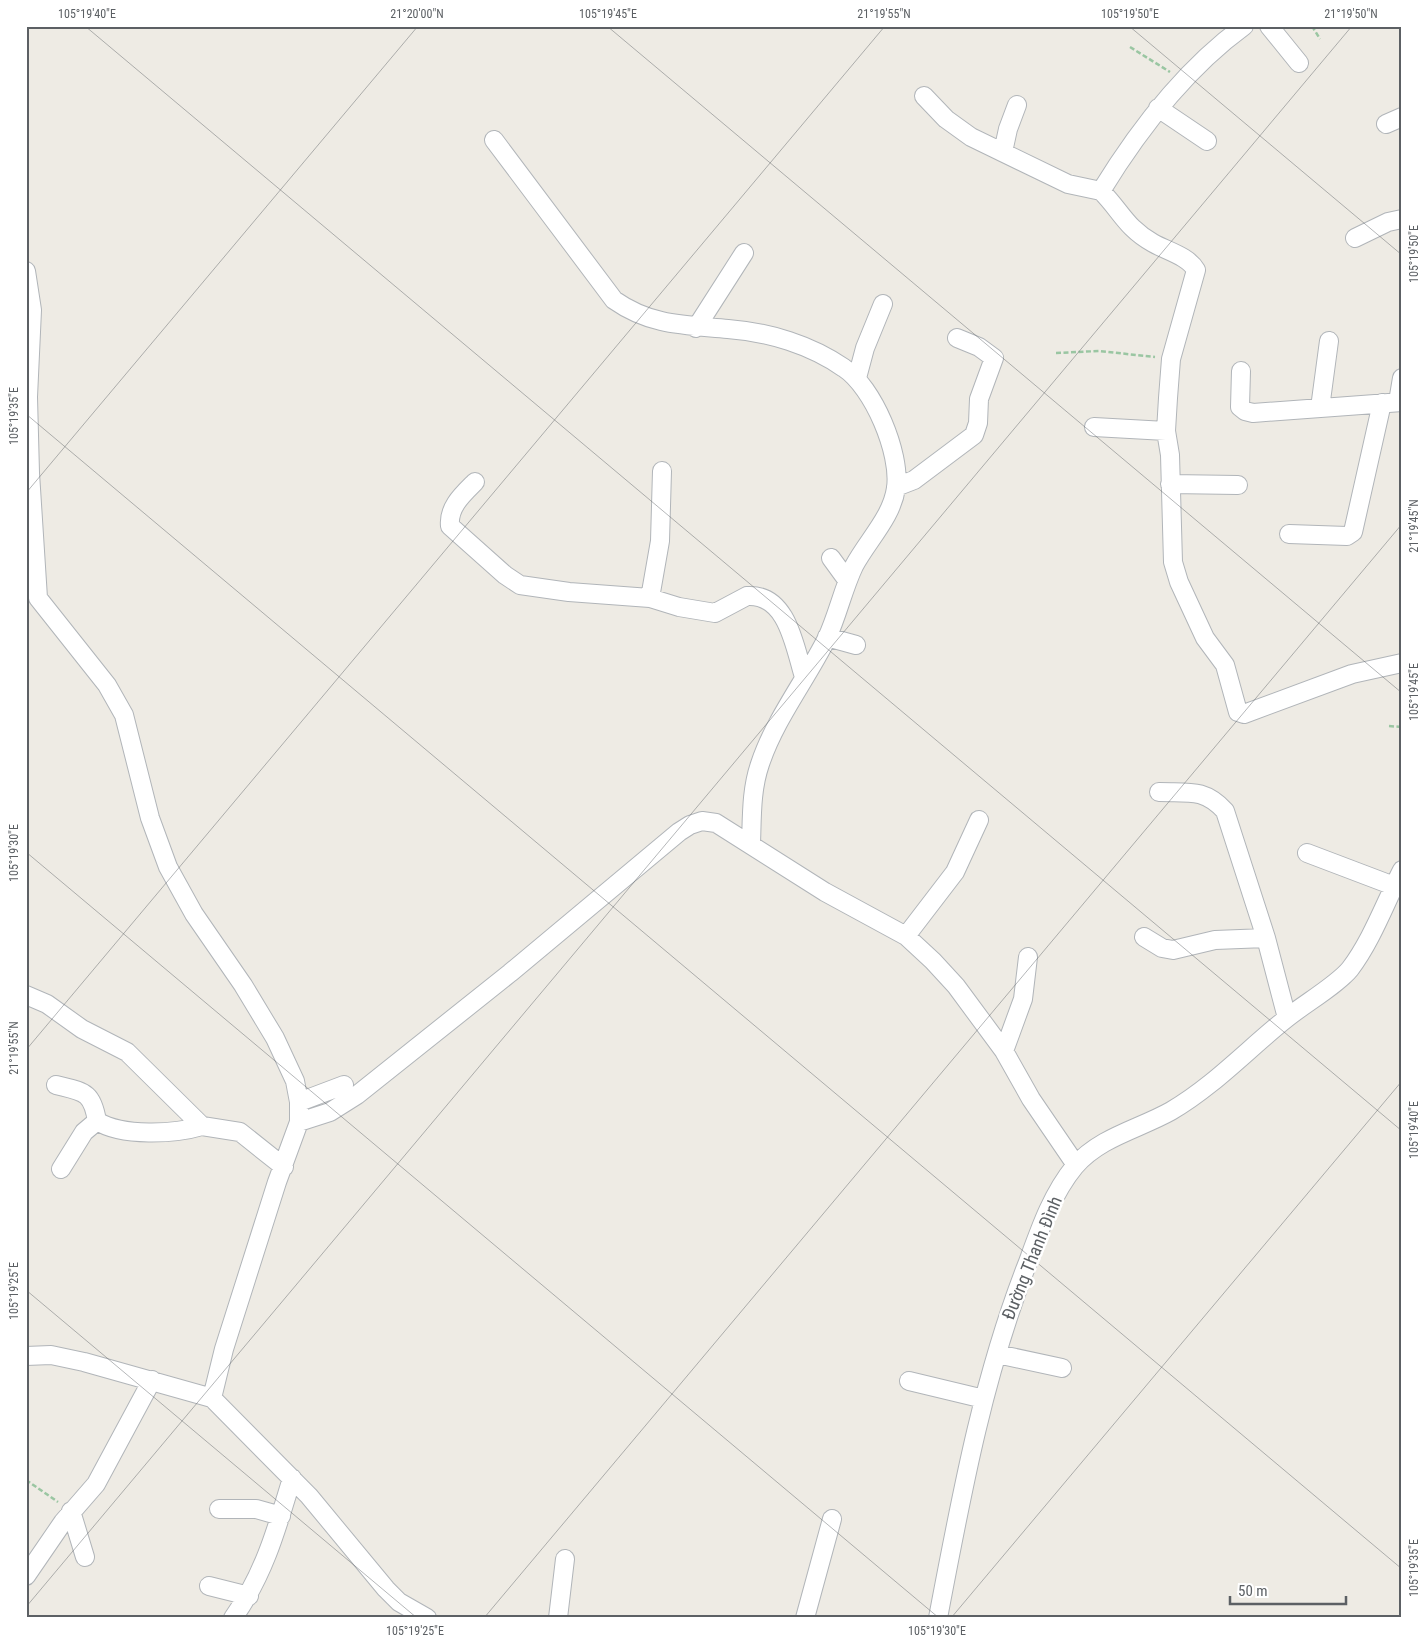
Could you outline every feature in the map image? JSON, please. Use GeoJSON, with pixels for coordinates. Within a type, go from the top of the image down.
{"type":"FeatureCollection","features":[{"type":"Feature","properties":{"kind":"street"},"geometry":{"type":"LineString","coordinates":[[1101,191],[1158,108],[1222,42],[1244,26]]}},
{"type":"Feature","properties":{"kind":"street"},"geometry":{"type":"LineString","coordinates":[[1269,26],[1299,63]]}},
{"type":"Feature","properties":{"kind":"street"},"geometry":{"type":"LineString","coordinates":[[924,96],[946,119],[971,137],[1068,184],[1101,191],[1125,222],[1137,233],[1189,261],[1196,270],[1171,359],[1166,431],[1170,455],[1173,562],[1179,582],[1205,638],[1224,665],[1240,713],[1252,711],[1352,674],[1402,663]]}},
{"type":"Feature","properties":{"kind":"street"},"geometry":{"type":"LineString","coordinates":[[1003,152],[1008,129],[1017,105]]}},
{"type":"Feature","properties":{"kind":"street"},"geometry":{"type":"LineString","coordinates":[[1158,108],[1207,141]]}},
{"type":"Feature","properties":{"kind":"street"},"geometry":{"type":"LineString","coordinates":[[494,140],[614,300],[632,312],[648,318],[696,328],[729,329],[778,338],[825,355],[859,372],[880,389]]}},
{"type":"Feature","properties":{"kind":"street"},"geometry":{"type":"LineString","coordinates":[[1356,238],[1388,222],[1402,219]]}},
{"type":"Feature","properties":{"kind":"street"},"geometry":{"type":"LineString","coordinates":[[696,328],[744,253]]}},
{"type":"Feature","properties":{"kind":"street"},"geometry":{"type":"LineString","coordinates":[[26,271],[32,310],[28,397],[32,600],[107,685],[124,715],[150,818],[168,867],[194,914],[244,985],[275,1038],[295,1080],[299,1102],[299,1122],[224,1349],[212,1398]]}},
{"type":"Feature","properties":{"kind":"street"},"geometry":{"type":"LineString","coordinates":[[751,844],[754,785],[760,763],[781,717],[827,637],[847,580],[886,515],[896,487],[893,452],[883,421],[859,372],[865,348],[883,304]]}},
{"type":"Feature","properties":{"kind":"street"},"geometry":{"type":"LineString","coordinates":[[896,487],[914,480],[974,435],[978,423],[980,399],[994,358],[979,347],[958,338]]}},
{"type":"Feature","properties":{"kind":"street"},"geometry":{"type":"LineString","coordinates":[[1320,408],[1329,341]]}},
{"type":"Feature","properties":{"kind":"street"},"geometry":{"type":"LineString","coordinates":[[1241,371],[1240,407],[1245,411],[1253,413],[1394,402]]}},
{"type":"Feature","properties":{"kind":"street"},"geometry":{"type":"LineString","coordinates":[[1289,534],[1347,536],[1353,532],[1402,378]]}},
{"type":"Feature","properties":{"kind":"street"},"geometry":{"type":"LineString","coordinates":[[1094,427],[1166,431]]}},
{"type":"Feature","properties":{"kind":"street"},"geometry":{"type":"LineString","coordinates":[[650,598],[660,540],[662,471]]}},
{"type":"Feature","properties":{"kind":"street"},"geometry":{"type":"LineString","coordinates":[[476,482],[459,499],[449,516],[450,526],[505,575],[520,585],[569,592],[650,598],[679,607],[715,613],[747,596],[753,596],[771,602],[785,618],[804,677]]}},
{"type":"Feature","properties":{"kind":"street"},"geometry":{"type":"LineString","coordinates":[[1170,484],[1238,484]]}},
{"type":"Feature","properties":{"kind":"street"},"geometry":{"type":"LineString","coordinates":[[831,558],[847,580]]}},
{"type":"Feature","properties":{"kind":"street"},"geometry":{"type":"LineString","coordinates":[[827,637],[856,646]]}},
{"type":"Feature","properties":{"kind":"street"},"geometry":{"type":"LineString","coordinates":[[1159,792],[1198,793],[1213,798],[1225,812],[1266,938],[1286,1018]]}},
{"type":"Feature","properties":{"kind":"street"},"geometry":{"type":"LineString","coordinates":[[906,936],[955,872],[979,820]]}},
{"type":"Feature","properties":{"kind":"street"},"geometry":{"type":"LineString","coordinates":[[299,1122],[330,1112],[357,1095],[690,825],[702,821],[716,823],[824,892],[869,914],[906,936],[956,986],[1004,1051],[1031,1099],[1076,1165]]}},
{"type":"Feature","properties":{"kind":"street"},"geometry":{"type":"LineString","coordinates":[[1307,853],[1394,886]]}},
{"type":"Feature","properties":{"kind":"street","name":"Đường Thanh Đình"},"geometry":{"type":"LineString","coordinates":[[938,1618],[956,1520],[984,1399],[1010,1308],[1045,1216],[1059,1189],[1076,1165],[1103,1143],[1178,1106],[1286,1018],[1348,971],[1362,949],[1402,870]]}},
{"type":"Feature","properties":{"kind":"street"},"geometry":{"type":"LineString","coordinates":[[1144,937],[1162,948],[1173,950],[1215,940],[1266,938]]}},
{"type":"Feature","properties":{"kind":"street"},"geometry":{"type":"LineString","coordinates":[[1004,1051],[1024,999],[1028,957]]}},
{"type":"Feature","properties":{"kind":"street"},"geometry":{"type":"LineString","coordinates":[[26,995],[46,1004],[82,1029],[127,1052],[202,1126]]}},
{"type":"Feature","properties":{"kind":"street"},"geometry":{"type":"LineString","coordinates":[[56,1085],[85,1092],[92,1099],[97,1121],[106,1127],[144,1132],[185,1131],[202,1126],[240,1132],[284,1166]]}},
{"type":"Feature","properties":{"kind":"street"},"geometry":{"type":"LineString","coordinates":[[299,1102],[344,1085]]}},
{"type":"Feature","properties":{"kind":"street"},"geometry":{"type":"LineString","coordinates":[[61,1169],[84,1132],[97,1121]]}},
{"type":"Feature","properties":{"kind":"street"},"geometry":{"type":"LineString","coordinates":[[997,1354],[1062,1368]]}},
{"type":"Feature","properties":{"kind":"street"},"geometry":{"type":"LineString","coordinates":[[26,1356],[51,1355],[152,1380],[212,1398],[292,1478],[386,1589],[399,1602],[427,1618]]}},
{"type":"Feature","properties":{"kind":"street"},"geometry":{"type":"LineString","coordinates":[[26,1576],[71,1511],[96,1484],[152,1380]]}},
{"type":"Feature","properties":{"kind":"street"},"geometry":{"type":"LineString","coordinates":[[909,1380],[984,1399]]}},
{"type":"Feature","properties":{"kind":"street"},"geometry":{"type":"LineString","coordinates":[[233,1618],[249,1596],[271,1551],[292,1478]]}},
{"type":"Feature","properties":{"kind":"street"},"geometry":{"type":"LineString","coordinates":[[219,1509],[256,1509],[281,1516]]}},
{"type":"Feature","properties":{"kind":"street"},"geometry":{"type":"LineString","coordinates":[[71,1511],[85,1557]]}},
{"type":"Feature","properties":{"kind":"street"},"geometry":{"type":"LineString","coordinates":[[805,1618],[832,1519]]}},
{"type":"Feature","properties":{"kind":"street"},"geometry":{"type":"LineString","coordinates":[[558,1618],[565,1558]]}},
{"type":"Feature","properties":{"kind":"street"},"geometry":{"type":"LineString","coordinates":[[209,1586],[249,1596]]}},
{"type":"Feature","properties":{"kind":"path"},"geometry":{"type":"LineString","coordinates":[[1312,26],[1320,39]]}},
{"type":"Feature","properties":{"kind":"path"},"geometry":{"type":"LineString","coordinates":[[1130,48],[1184,80]]}},
{"type":"Feature","properties":{"kind":"path"},"geometry":{"type":"LineString","coordinates":[[1056,353],[1099,351],[1171,359]]}},
{"type":"Feature","properties":{"kind":"path"},"geometry":{"type":"LineString","coordinates":[[1389,726],[1402,727]]}},
{"type":"Feature","properties":{"kind":"path"},"geometry":{"type":"LineString","coordinates":[[26,1480],[71,1511]]}}]}
